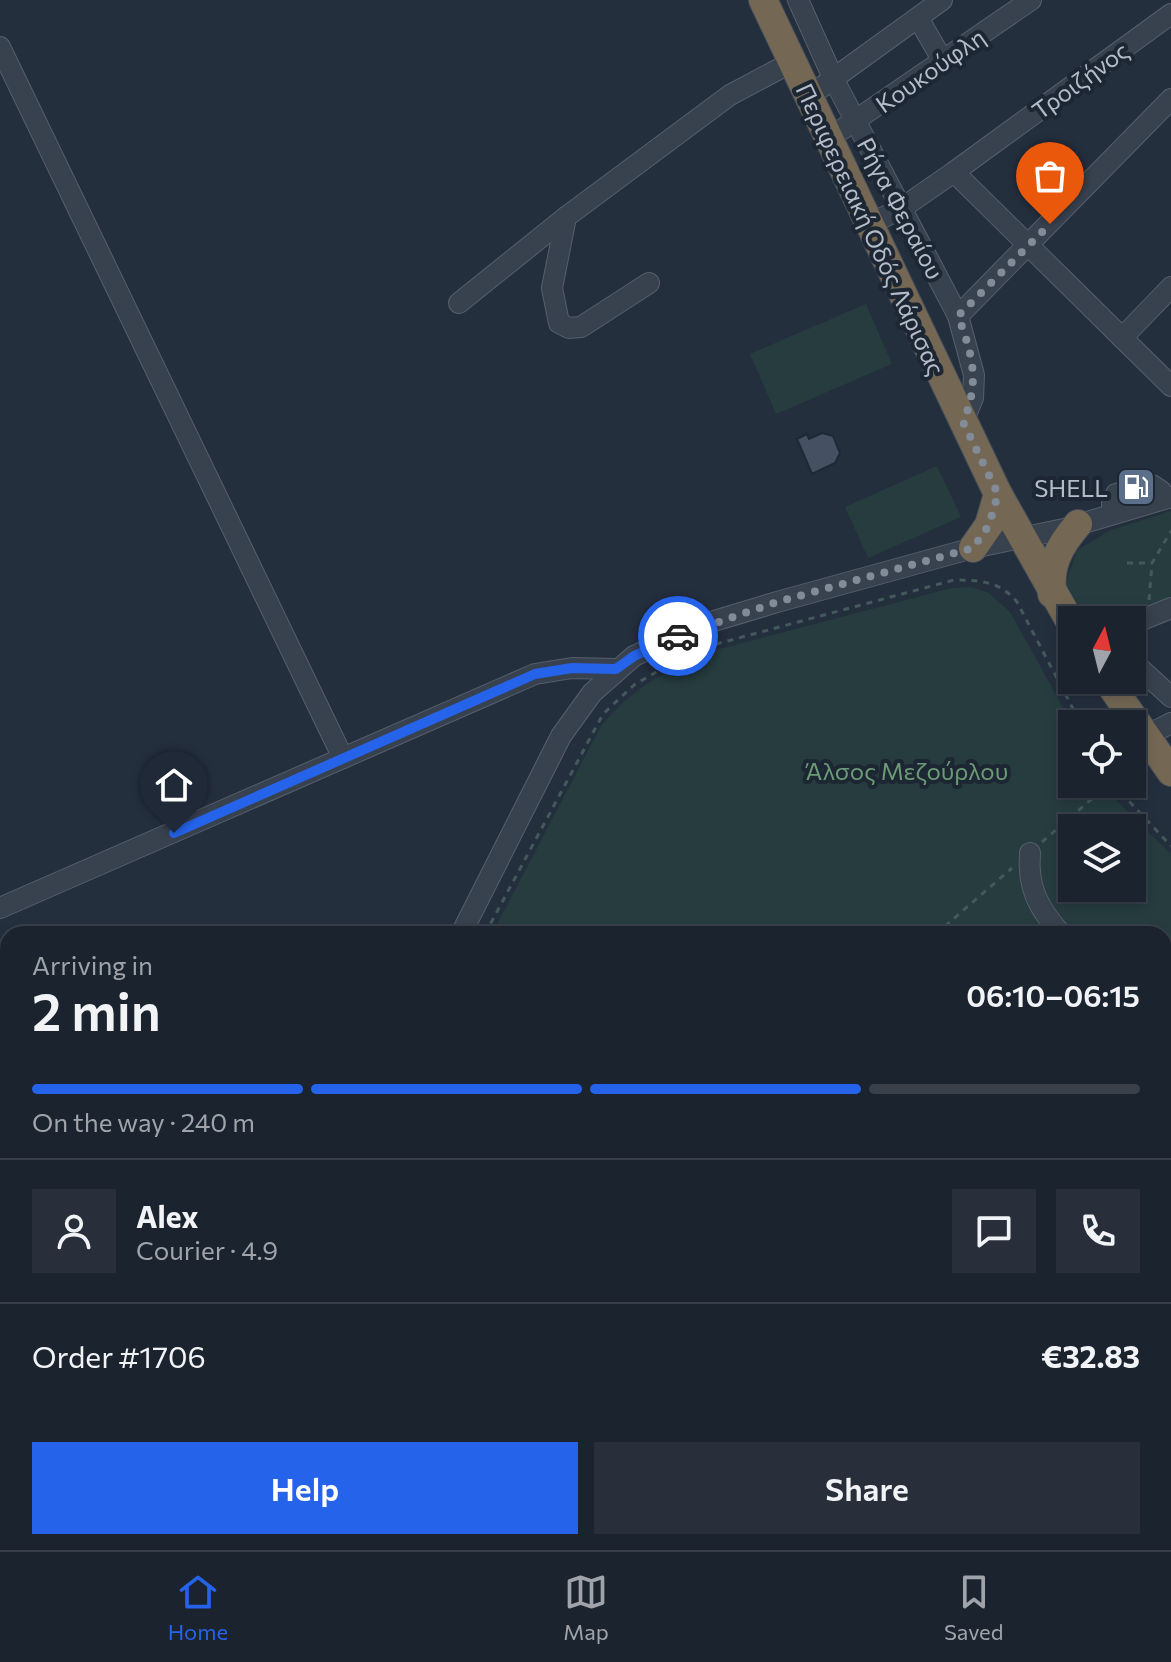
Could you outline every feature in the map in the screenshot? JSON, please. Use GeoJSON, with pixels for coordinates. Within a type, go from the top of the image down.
{"type":"FeatureCollection","features":[{"type":"Feature","properties":{"kind":"highway","name":"Περιφερειακή Οδός Λάρισας"},"geometry":{"type":"LineString","coordinates":[[763,0],[998,494],[1060,606]]}},
{"type":"Feature","properties":{"kind":"highway"},"geometry":{"type":"LineString","coordinates":[[973,548],[989,525],[998,494]]}},
{"type":"Feature","properties":{"kind":"highway"},"geometry":{"type":"LineString","coordinates":[[1053,595],[1051,577],[1055,558],[1078,524]]}},
{"type":"Feature","properties":{"kind":"highway"},"geometry":{"type":"LineString","coordinates":[[1146,740],[1171,772]]}},
{"type":"Feature","properties":{"kind":"street","name":"Ρήγα Φεραίου"},"geometry":{"type":"LineString","coordinates":[[798,0],[834,80],[958,316],[974,375],[973,398],[963,422]]}},
{"type":"Feature","properties":{"kind":"street"},"geometry":{"type":"LineString","coordinates":[[808,97],[942,0]]}},
{"type":"Feature","properties":{"kind":"street","name":"Κουκούφλη"},"geometry":{"type":"LineString","coordinates":[[828,139],[1031,0]]}},
{"type":"Feature","properties":{"kind":"street"},"geometry":{"type":"LineString","coordinates":[[918,18],[943,61]]}},
{"type":"Feature","properties":{"kind":"street","name":"Τρoιζήνος"},"geometry":{"type":"LineString","coordinates":[[868,225],[902,208],[1169,20]]}},
{"type":"Feature","properties":{"kind":"street"},"geometry":{"type":"LineString","coordinates":[[0,47],[343,758]]}},
{"type":"Feature","properties":{"kind":"street"},"geometry":{"type":"LineString","coordinates":[[459,303],[566,217],[730,95],[792,62]]}},
{"type":"Feature","properties":{"kind":"street"},"geometry":{"type":"LineString","coordinates":[[958,316],[1171,99]]}},
{"type":"Feature","properties":{"kind":"street"},"geometry":{"type":"LineString","coordinates":[[954,172],[1171,386]]}},
{"type":"Feature","properties":{"kind":"street"},"geometry":{"type":"LineString","coordinates":[[566,217],[552,288],[559,323],[569,328],[581,327],[649,283]]}},
{"type":"Feature","properties":{"kind":"street"},"geometry":{"type":"LineString","coordinates":[[1122,338],[1171,287]]}},
{"type":"Feature","properties":{"kind":"street"},"geometry":{"type":"LineString","coordinates":[[1112,504],[1116,494],[1152,485],[1166,494]]}},
{"type":"Feature","properties":{"kind":"street"},"geometry":{"type":"LineString","coordinates":[[465,926],[561,736],[578,710],[616,669],[634,656],[704,624],[973,548],[1078,524],[1166,494]]}},
{"type":"Feature","properties":{"kind":"street"},"geometry":{"type":"LineString","coordinates":[[0,908],[535,674],[572,668],[616,669]]}},
{"type":"Feature","properties":{"kind":"street"},"geometry":{"type":"LineString","coordinates":[[1146,674],[1171,697]]}},
{"type":"Feature","properties":{"kind":"street"},"geometry":{"type":"LineString","coordinates":[[1146,736],[1171,723]]}},
{"type":"Feature","properties":{"kind":"street"},"geometry":{"type":"LineString","coordinates":[[1030,853],[1030,880],[1036,900],[1055,926]]}},
{"type":"Feature","properties":{"kind":"path"},"geometry":{"type":"LineString","coordinates":[[1162,612],[1148,594],[1152,563],[1171,531]]}},
{"type":"Feature","properties":{"kind":"path"},"geometry":{"type":"LineString","coordinates":[[1166,541],[1171,545]]}},
{"type":"Feature","properties":{"kind":"path"},"geometry":{"type":"LineString","coordinates":[[1127,563],[1152,563]]}},
{"type":"Feature","properties":{"kind":"path"},"geometry":{"type":"LineString","coordinates":[[489,926],[603,714],[634,685],[689,653],[954,580],[981,580],[997,585],[1017,602],[1074,710]]}},
{"type":"Feature","properties":{"kind":"path"},"geometry":{"type":"LineString","coordinates":[[1126,798],[1171,846]]}},
{"type":"Feature","properties":{"kind":"green space"},"geometry":{"type":"Polygon","coordinates":[[[866,304],[892,364],[776,414],[750,354],[866,304]]]}},
{"type":"Feature","properties":{"kind":"green space"},"geometry":{"type":"Polygon","coordinates":[[[937,466],[961,517],[868,558],[845,507],[937,466]]]}},
{"type":"Feature","properties":{"kind":"green space"},"geometry":{"type":"Polygon","coordinates":[[[1171,511],[1171,596],[1146,608],[1079,606],[1066,583],[1077,550],[1111,530],[1171,511]]]}},
{"type":"Feature","properties":{"kind":"green space","name":"Άλσος Μεζούρλου"},"geometry":{"type":"Polygon","coordinates":[[[971,587],[989,593],[1010,612],[1063,710],[1058,710],[1058,798],[1116,798],[1130,814],[1058,814],[1058,902],[1146,902],[1146,829],[1171,854],[1171,926],[496,926],[601,726],[636,692],[708,652],[952,588],[971,587]]]}},
{"type":"Feature","properties":{"kind":"building"},"geometry":{"type":"Polygon","coordinates":[[[822,433],[833,436],[840,453],[835,463],[812,474],[797,439],[807,434],[809,439],[822,433]]]}},
{"type":"Feature","properties":{"kind":"way so far"},"geometry":{"type":"LineString","coordinates":[[678,636],[704,624],[777,602],[973,548],[989,525],[998,494],[963,422],[973,398],[974,375],[958,316],[1050,224]]}},
{"type":"Feature","properties":{"kind":"place","name":"SHELL"},"geometry":{"type":"Point","coordinates":[1136,487]}},
{"type":"Feature","properties":{"kind":"route"},"geometry":{"type":"LineString","coordinates":[[174,833],[535,674],[572,668],[616,669],[634,656],[678,636]]}}]}
